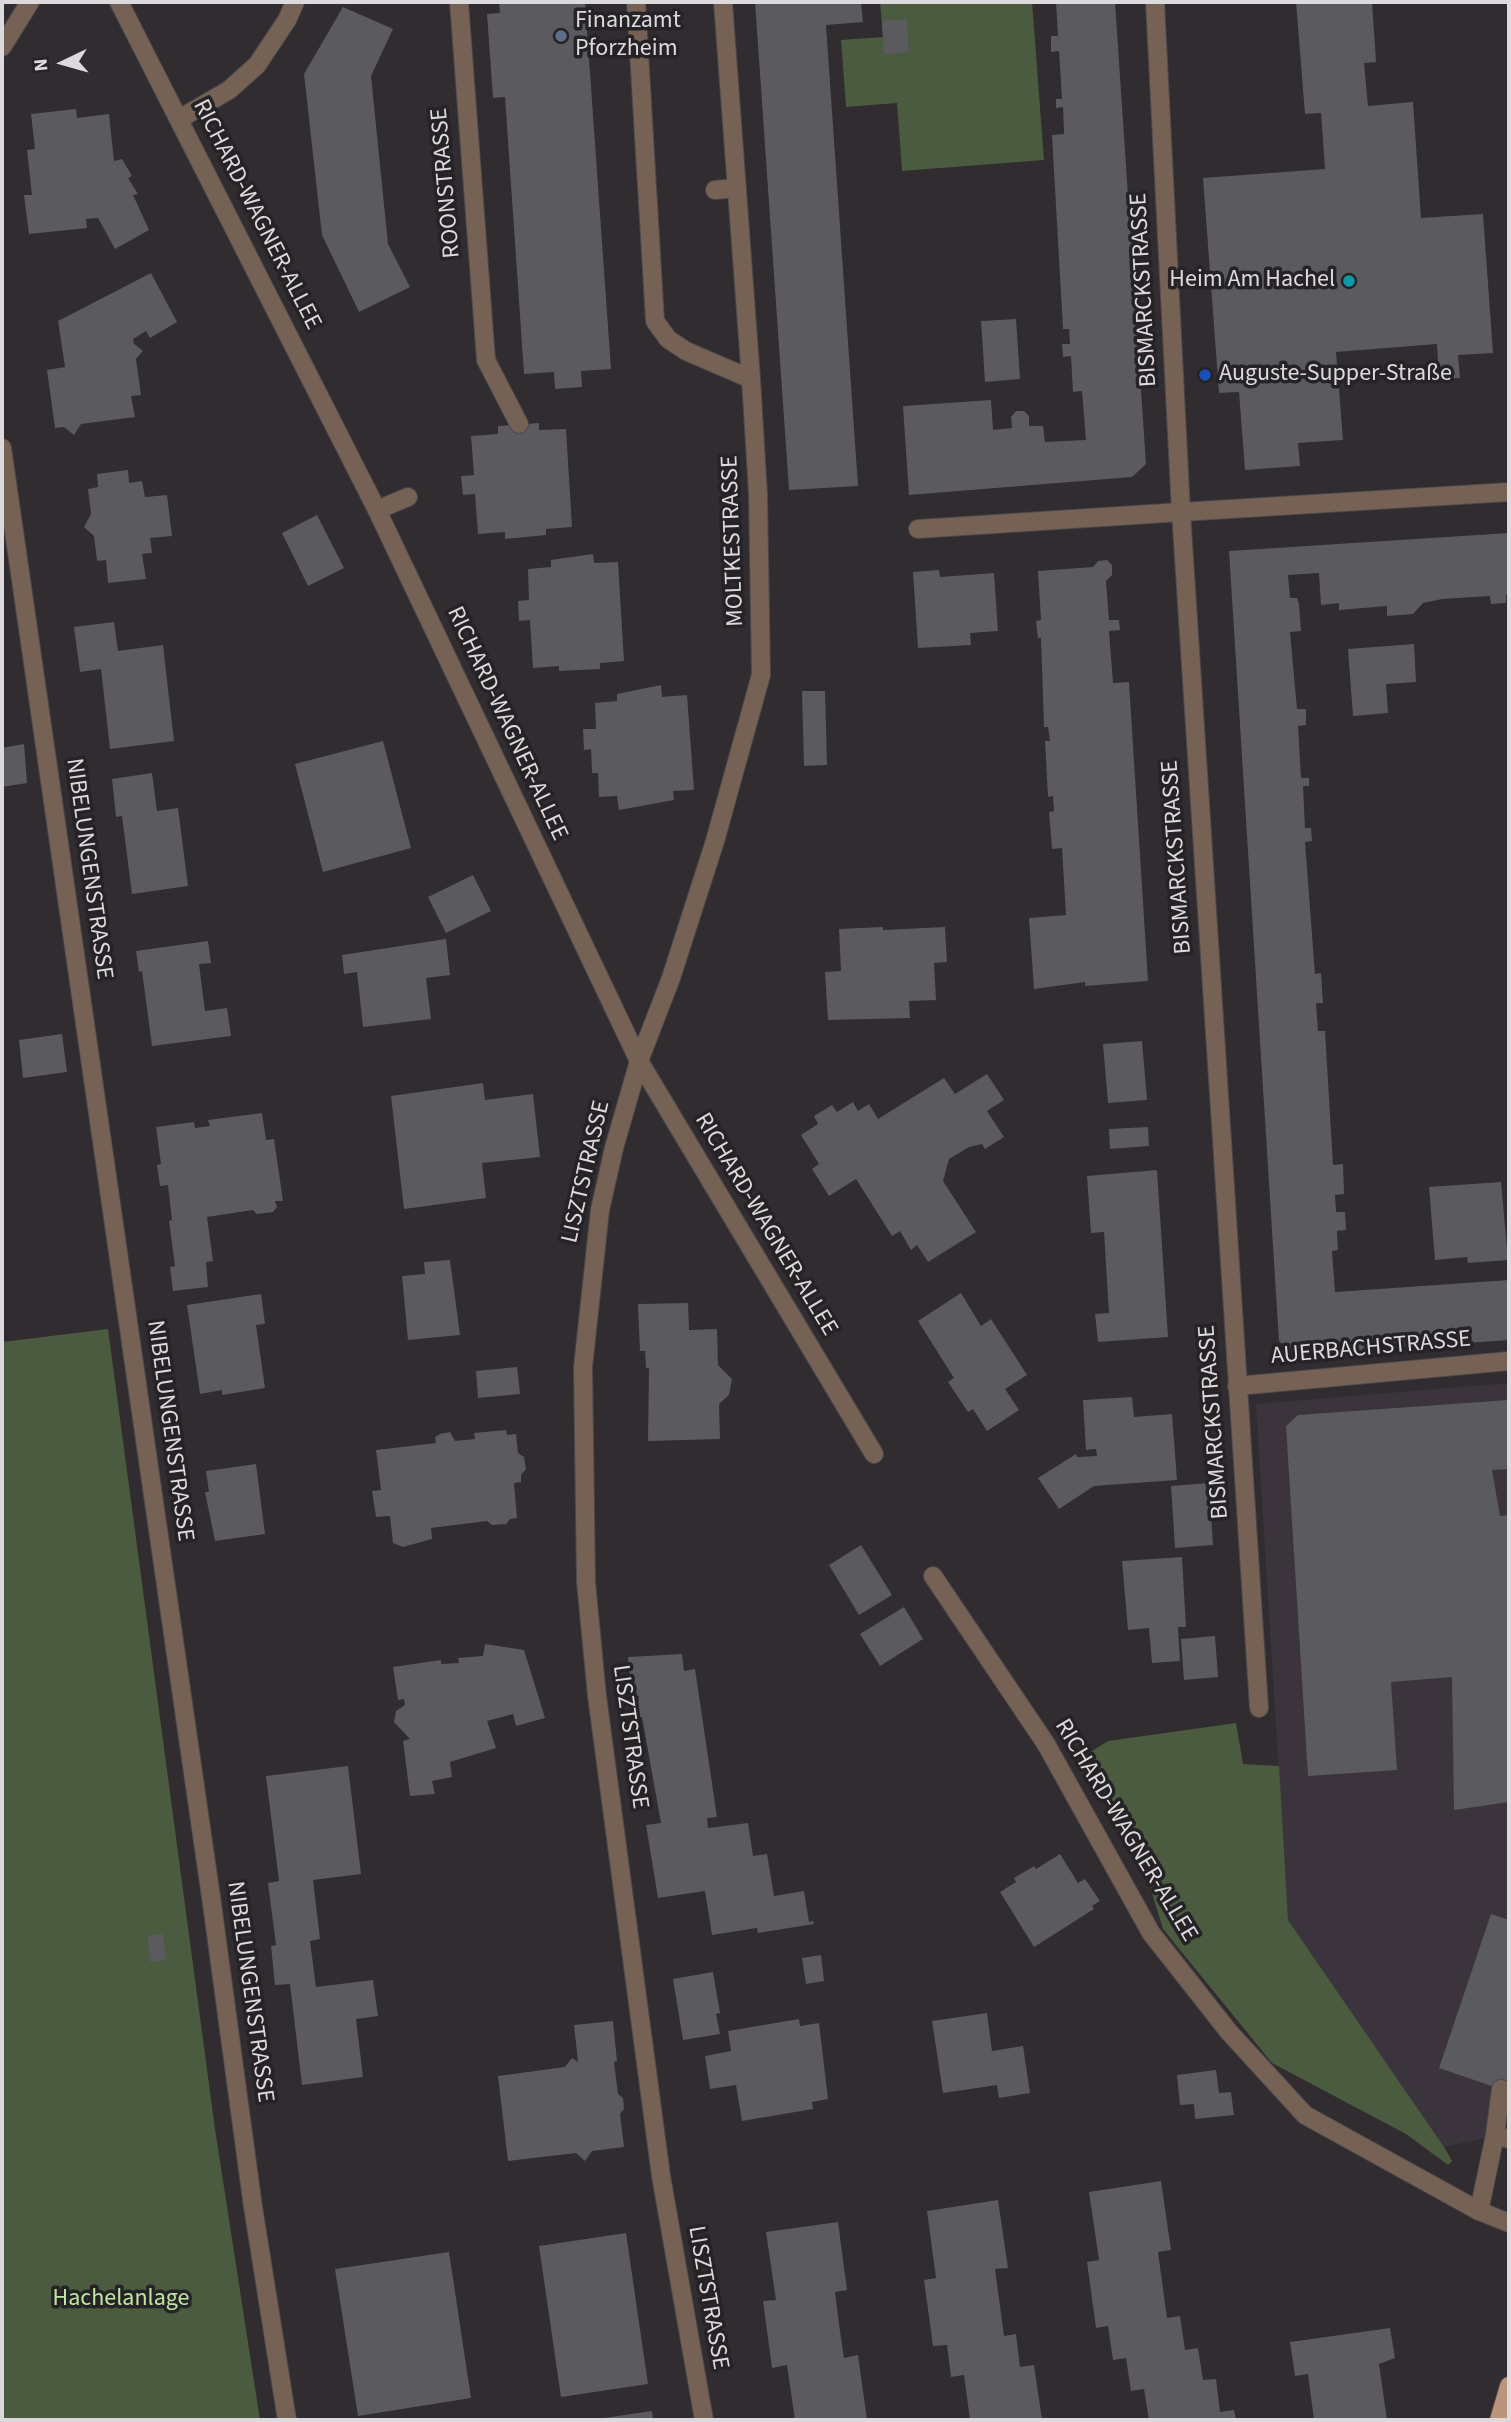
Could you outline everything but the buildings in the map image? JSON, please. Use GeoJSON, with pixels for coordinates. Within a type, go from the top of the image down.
{"type":"FeatureCollection","features":[{"type":"Feature","properties":{"kind":"main road"},"geometry":{"type":"LineString","coordinates":[[1499,2420],[1509,2386]]}},
{"type":"Feature","properties":{"kind":"street"},"geometry":{"type":"LineString","coordinates":[[2,47],[30,2]]}},
{"type":"Feature","properties":{"kind":"street","name":"RICHARD-WAGNER-ALLEE"},"geometry":{"type":"LineString","coordinates":[[120,2],[377,510],[639,1060],[874,1454]]}},
{"type":"Feature","properties":{"kind":"street"},"geometry":{"type":"LineString","coordinates":[[181,118],[229,90],[257,65],[287,20],[295,2]]}},
{"type":"Feature","properties":{"kind":"street","name":"ROONSTRASSE"},"geometry":{"type":"LineString","coordinates":[[459,2],[486,360],[519,425]]}},
{"type":"Feature","properties":{"kind":"street"},"geometry":{"type":"LineString","coordinates":[[636,2],[655,321],[668,339],[686,351],[751,379]]}},
{"type":"Feature","properties":{"kind":"street","name":"MOLTKESTRASSE"},"geometry":{"type":"LineString","coordinates":[[639,1060],[671,978],[742,750],[761,675],[760,546],[751,379],[723,2]]}},
{"type":"Feature","properties":{"kind":"street","name":"BISMARCKSTRASSE"},"geometry":{"type":"LineString","coordinates":[[1155,2],[1181,512],[1259,1708]]}},
{"type":"Feature","properties":{"kind":"street"},"geometry":{"type":"LineString","coordinates":[[715,190],[737,188]]}},
{"type":"Feature","properties":{"kind":"street","name":"NIBELUNGENSTRASSE"},"geometry":{"type":"LineString","coordinates":[[2,448],[253,2207],[287,2420]]}},
{"type":"Feature","properties":{"kind":"street"},"geometry":{"type":"LineString","coordinates":[[918,529],[1509,492]]}},
{"type":"Feature","properties":{"kind":"street"},"geometry":{"type":"LineString","coordinates":[[377,510],[408,497]]}},
{"type":"Feature","properties":{"kind":"street","name":"LISZTSTRASSE"},"geometry":{"type":"LineString","coordinates":[[639,1060],[600,1210],[591,1271],[583,1367],[586,1582],[597,1696],[661,2176],[704,2420]]}},
{"type":"Feature","properties":{"kind":"street","name":"AUERBACHSTRASSE"},"geometry":{"type":"LineString","coordinates":[[1237,1386],[1509,1361]]}},
{"type":"Feature","properties":{"kind":"street","name":"RICHARD-WAGNER-ALLEE"},"geometry":{"type":"LineString","coordinates":[[933,1576],[1046,1744],[1151,1933],[1229,2032],[1305,2115],[1479,2211],[1509,2223]]}},
{"type":"Feature","properties":{"kind":"street"},"geometry":{"type":"LineString","coordinates":[[1479,2211],[1502,2137],[1501,2089]]}},
{"type":"Feature","properties":{"kind":"shaded area"},"geometry":{"type":"Polygon","coordinates":[[[1509,1383],[1509,2133],[1444,2147],[1288,1920],[1256,1404],[1509,1383]]]}},
{"type":"Feature","properties":{"kind":"green space"},"geometry":{"type":"Polygon","coordinates":[[[880,2],[1032,2],[1044,160],[902,171],[897,103],[846,107],[841,40],[883,37],[880,2]]]}},
{"type":"Feature","properties":{"kind":"green space","name":"Hachelanlage"},"geometry":{"type":"Polygon","coordinates":[[[108,1329],[215,2129],[260,2420],[2,2420],[2,1342],[108,1329]]]}},
{"type":"Feature","properties":{"kind":"green space"},"geometry":{"type":"Polygon","coordinates":[[[1236,1723],[1243,1764],[1279,1766],[1288,1920],[1444,2147],[1452,2161],[1448,2165],[1406,2134],[1272,2063],[1163,1929],[1138,1848],[1084,1766],[1089,1753],[1108,1741],[1236,1723]]]}},
{"type":"Feature","properties":{"kind":"place","name":"Finanzamt Pforzheim"},"geometry":{"type":"Point","coordinates":[561,36]}},
{"type":"Feature","properties":{"kind":"place","name":"Heim Am Hachel"},"geometry":{"type":"Point","coordinates":[1349,281]}},
{"type":"Feature","properties":{"kind":"place","name":"Auguste-Supper-Straße"},"geometry":{"type":"Point","coordinates":[1205,375]}}]}
